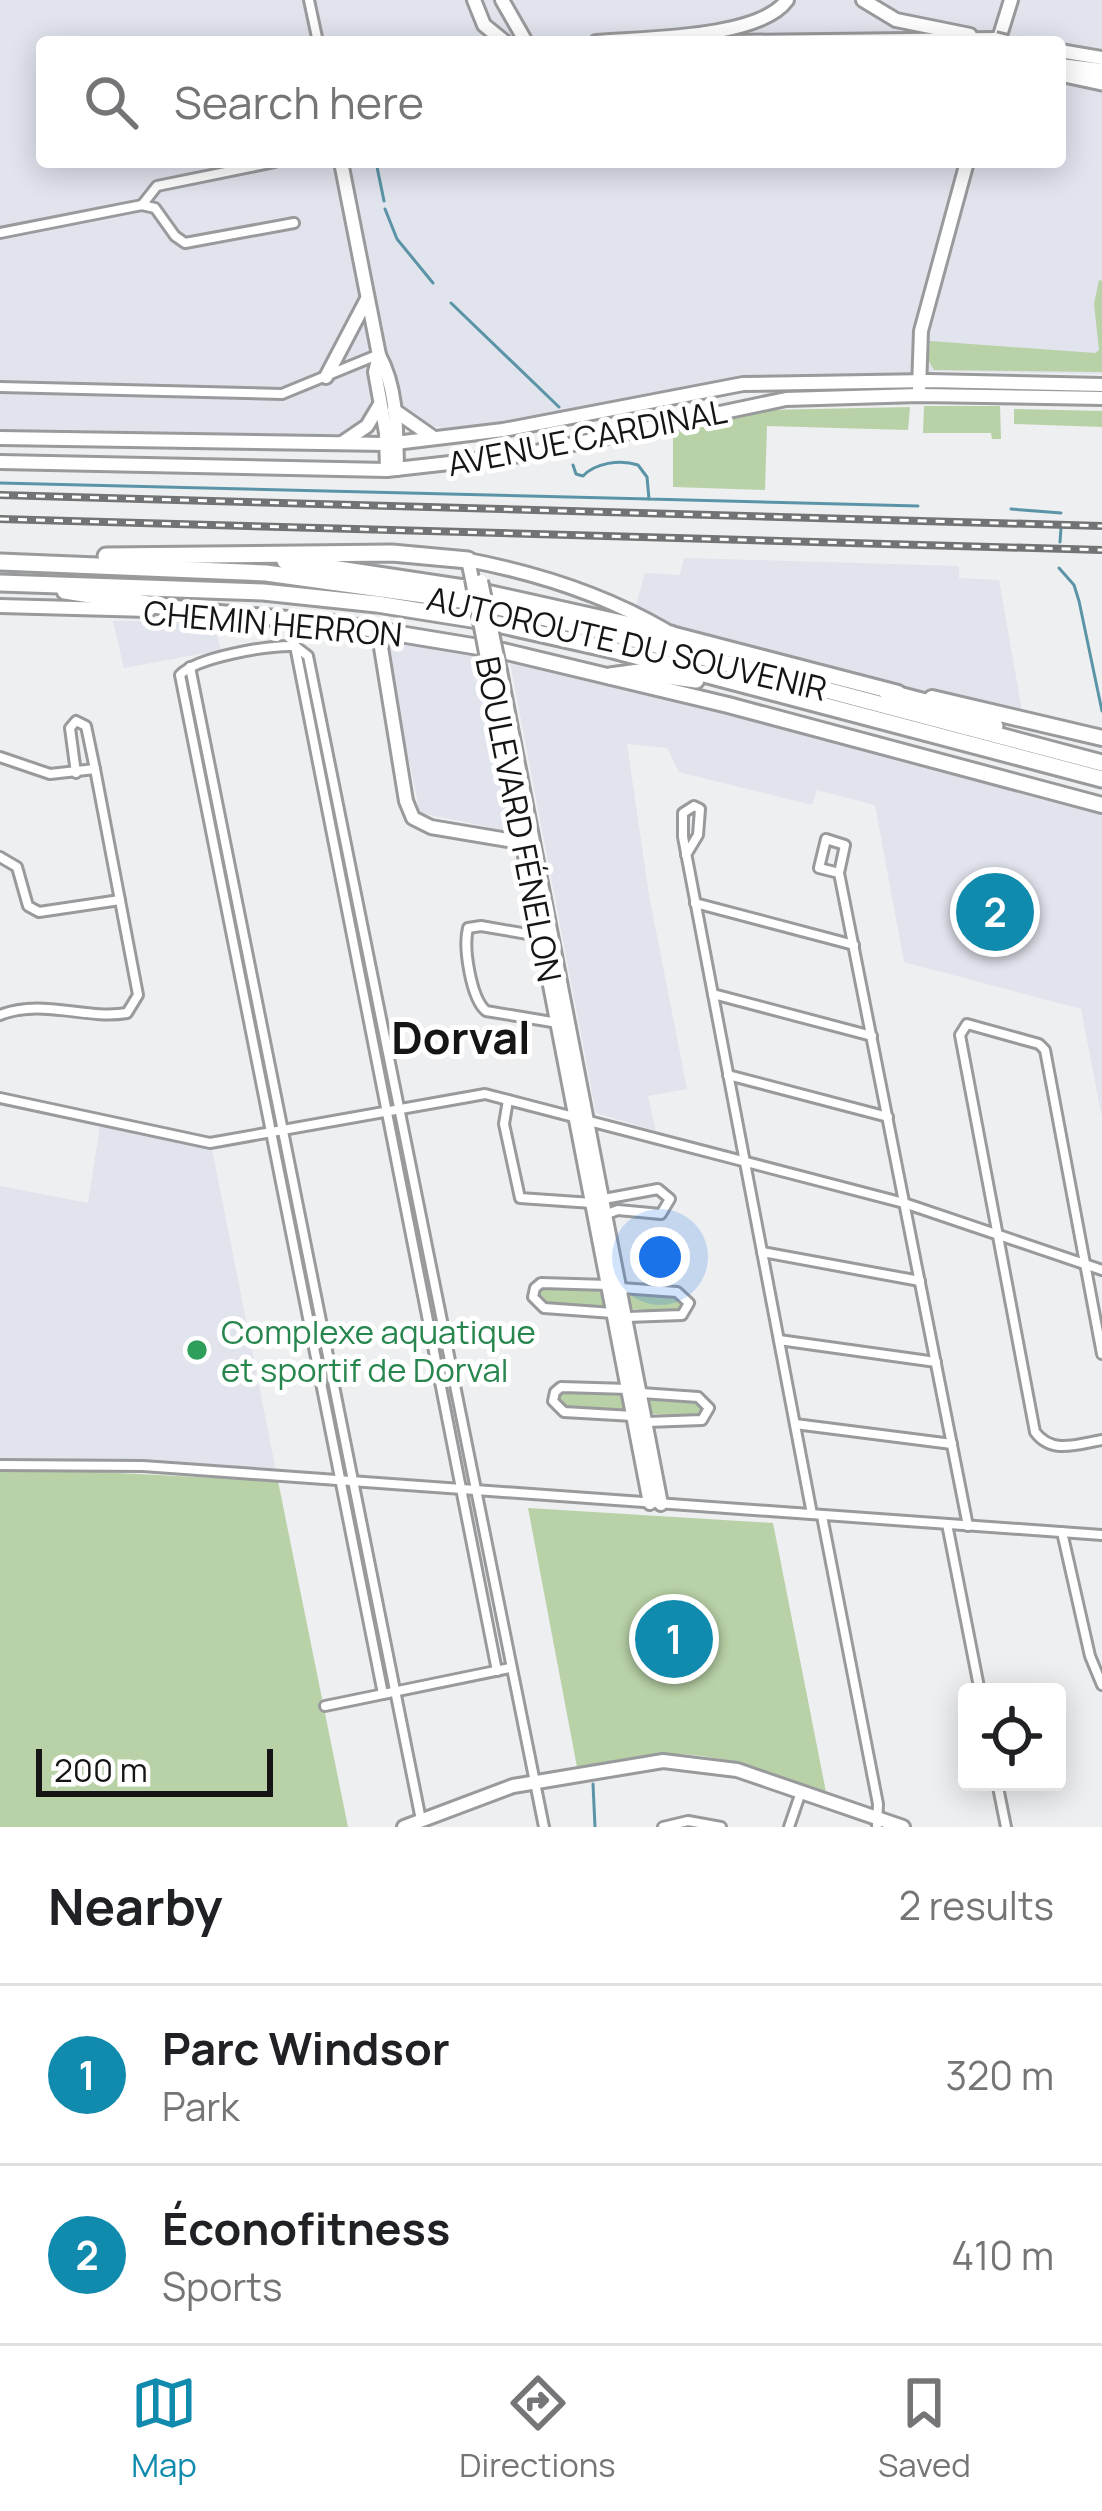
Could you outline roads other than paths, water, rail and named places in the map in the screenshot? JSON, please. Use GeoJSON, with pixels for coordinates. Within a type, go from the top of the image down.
{"type":"FeatureCollection","features":[{"type":"Feature","properties":{"kind":"highway"},"geometry":{"type":"LineString","coordinates":[[1066,71],[1102,82]]}},
{"type":"Feature","properties":{"kind":"highway"},"geometry":{"type":"LineString","coordinates":[[21,563],[142,554],[392,553],[473,561]]}},
{"type":"Feature","properties":{"kind":"highway"},"geometry":{"type":"LineString","coordinates":[[269,557],[464,587],[671,634]]}},
{"type":"Feature","properties":{"kind":"highway","name":"AUTOROUTE DU SOUVENIR"},"geometry":{"type":"LineString","coordinates":[[0,562],[266,573],[447,597],[583,626],[1102,763]]}},
{"type":"Feature","properties":{"kind":"highway","name":"AUTOROUTE DU SOUVENIR"},"geometry":{"type":"LineString","coordinates":[[0,583],[221,590],[400,607],[564,638],[1102,779]]}},
{"type":"Feature","properties":{"kind":"highway"},"geometry":{"type":"LineString","coordinates":[[33,584],[92,598],[186,610]]}},
{"type":"Feature","properties":{"kind":"highway"},"geometry":{"type":"LineString","coordinates":[[610,676],[639,672],[745,686]]}},
{"type":"Feature","properties":{"kind":"highway"},"geometry":{"type":"LineString","coordinates":[[887,692],[960,711],[1047,749]]}},
{"type":"Feature","properties":{"kind":"main road","name":"CHEMIN HERRON"},"geometry":{"type":"LineString","coordinates":[[186,610],[378,629],[477,646],[610,676],[1102,805]]}},
{"type":"Feature","properties":{"kind":"main road"},"geometry":{"type":"LineString","coordinates":[[671,634],[887,692],[967,703],[1102,738]]}},
{"type":"Feature","properties":{"kind":"street"},"geometry":{"type":"LineString","coordinates":[[310,0],[317,36]]}},
{"type":"Feature","properties":{"kind":"street"},"geometry":{"type":"LineString","coordinates":[[473,0],[484,25],[498,36]]}},
{"type":"Feature","properties":{"kind":"street"},"geometry":{"type":"LineString","coordinates":[[502,0],[521,36]]}},
{"type":"Feature","properties":{"kind":"street"},"geometry":{"type":"LineString","coordinates":[[649,36],[745,25],[769,17],[787,0]]}},
{"type":"Feature","properties":{"kind":"street"},"geometry":{"type":"LineString","coordinates":[[863,0],[903,22],[973,36]]}},
{"type":"Feature","properties":{"kind":"street"},"geometry":{"type":"LineString","coordinates":[[995,36],[1011,0]]}},
{"type":"Feature","properties":{"kind":"street"},"geometry":{"type":"LineString","coordinates":[[1066,52],[1102,58]]}},
{"type":"Feature","properties":{"kind":"street"},"geometry":{"type":"LineString","coordinates":[[1066,69],[1102,70]]}},
{"type":"Feature","properties":{"kind":"street"},"geometry":{"type":"LineString","coordinates":[[142,205],[157,185],[244,168]]}},
{"type":"Feature","properties":{"kind":"street"},"geometry":{"type":"LineString","coordinates":[[342,168],[379,355],[375,372],[387,408],[392,470]]}},
{"type":"Feature","properties":{"kind":"street"},"geometry":{"type":"LineString","coordinates":[[919,388],[922,331],[965,168]]}},
{"type":"Feature","properties":{"kind":"street"},"geometry":{"type":"LineString","coordinates":[[0,233],[142,205],[155,208],[184,242],[294,223]]}},
{"type":"Feature","properties":{"kind":"street"},"geometry":{"type":"LineString","coordinates":[[326,376],[367,298]]}},
{"type":"Feature","properties":{"kind":"street"},"geometry":{"type":"LineString","coordinates":[[0,387],[275,394],[296,391],[379,355]]}},
{"type":"Feature","properties":{"kind":"street","name":"AVENUE CARDINAL"},"geometry":{"type":"LineString","coordinates":[[0,438],[392,443],[524,427],[721,386],[1101,388]]}},
{"type":"Feature","properties":{"kind":"street","name":"AVENUE CARDINAL"},"geometry":{"type":"LineString","coordinates":[[0,462],[392,470],[521,455],[778,400],[919,388]]}},
{"type":"Feature","properties":{"kind":"street"},"geometry":{"type":"LineString","coordinates":[[387,408],[435,439]]}},
{"type":"Feature","properties":{"kind":"street"},"geometry":{"type":"LineString","coordinates":[[341,444],[387,408]]}},
{"type":"Feature","properties":{"kind":"street"},"geometry":{"type":"LineString","coordinates":[[473,561],[568,587],[671,634]]}},
{"type":"Feature","properties":{"kind":"street","name":"BOULEVARD FÉNELON"},"geometry":{"type":"LineString","coordinates":[[473,561],[656,1503]]}},
{"type":"Feature","properties":{"kind":"street","name":"CHEMIN HERRON"},"geometry":{"type":"LineString","coordinates":[[0,606],[186,610]]}},
{"type":"Feature","properties":{"kind":"street"},"geometry":{"type":"LineString","coordinates":[[378,629],[413,818],[424,826],[528,843]]}},
{"type":"Feature","properties":{"kind":"street"},"geometry":{"type":"LineString","coordinates":[[296,646],[356,954],[436,1298],[544,1827]]}},
{"type":"Feature","properties":{"kind":"street"},"geometry":{"type":"LineString","coordinates":[[382,1694],[180,675],[190,667],[244,652],[296,646],[308,656],[368,952],[424,1300],[497,1671]]}},
{"type":"Feature","properties":{"kind":"street"},"geometry":{"type":"LineString","coordinates":[[190,667],[421,1820]]}},
{"type":"Feature","properties":{"kind":"street"},"geometry":{"type":"LineString","coordinates":[[0,1015],[44,1008],[114,1015],[127,1013],[138,995],[86,725],[76,721],[70,728],[76,773]]}},
{"type":"Feature","properties":{"kind":"street"},"geometry":{"type":"LineString","coordinates":[[0,757],[50,774],[95,770]]}},
{"type":"Feature","properties":{"kind":"street"},"geometry":{"type":"LineString","coordinates":[[686,855],[702,818],[694,806],[683,813],[686,855],[795,1424],[878,1804],[877,1822]]}},
{"type":"Feature","properties":{"kind":"street"},"geometry":{"type":"LineString","coordinates":[[327,809],[338,807]]}},
{"type":"Feature","properties":{"kind":"street"},"geometry":{"type":"LineString","coordinates":[[839,873],[819,868],[826,839],[844,844],[839,873],[968,1526]]}},
{"type":"Feature","properties":{"kind":"street"},"geometry":{"type":"LineString","coordinates":[[0,856],[17,867],[28,906],[39,912],[120,900]]}},
{"type":"Feature","properties":{"kind":"street"},"geometry":{"type":"LineString","coordinates":[[695,903],[854,945]]}},
{"type":"Feature","properties":{"kind":"street"},"geometry":{"type":"LineString","coordinates":[[547,938],[473,926],[466,940],[481,1009],[558,1023]]}},
{"type":"Feature","properties":{"kind":"street","name":"BOULEVARD FÉNELON"},"geometry":{"type":"LineString","coordinates":[[547,938],[558,1023],[583,1120]]}},
{"type":"Feature","properties":{"kind":"street"},"geometry":{"type":"LineString","coordinates":[[356,954],[368,952]]}},
{"type":"Feature","properties":{"kind":"street"},"geometry":{"type":"LineString","coordinates":[[239,968],[250,966]]}},
{"type":"Feature","properties":{"kind":"street"},"geometry":{"type":"LineString","coordinates":[[713,994],[872,1036]]}},
{"type":"Feature","properties":{"kind":"street"},"geometry":{"type":"LineString","coordinates":[[1102,1354],[1044,1047],[967,1024],[961,1028],[995,1233],[1035,1432],[1040,1440],[1060,1447],[1102,1440]]}},
{"type":"Feature","properties":{"kind":"street"},"geometry":{"type":"LineString","coordinates":[[728,1075],[888,1118]]}},
{"type":"Feature","properties":{"kind":"street"},"geometry":{"type":"LineString","coordinates":[[0,1099],[210,1143],[475,1094],[904,1203],[1102,1270]]}},
{"type":"Feature","properties":{"kind":"street"},"geometry":{"type":"LineString","coordinates":[[508,1100],[503,1124],[520,1198],[598,1201],[656,1189],[669,1196],[668,1208],[661,1214],[618,1210],[607,1214]]}},
{"type":"Feature","properties":{"kind":"street","name":"BOULEVARD FÉNELON"},"geometry":{"type":"LineString","coordinates":[[598,1201],[607,1214],[615,1286]]}},
{"type":"Feature","properties":{"kind":"street"},"geometry":{"type":"LineString","coordinates":[[762,1252],[920,1281]]}},
{"type":"Feature","properties":{"kind":"street"},"geometry":{"type":"LineString","coordinates":[[541,1283],[615,1286],[677,1292],[689,1303],[682,1316],[621,1315],[544,1308],[533,1297],[541,1283]]}},
{"type":"Feature","properties":{"kind":"street"},"geometry":{"type":"LineString","coordinates":[[424,1300],[436,1298]]}},
{"type":"Feature","properties":{"kind":"street"},"geometry":{"type":"LineString","coordinates":[[308,1310],[320,1308]]}},
{"type":"Feature","properties":{"kind":"street"},"geometry":{"type":"LineString","coordinates":[[779,1340],[936,1362]]}},
{"type":"Feature","properties":{"kind":"street"},"geometry":{"type":"LineString","coordinates":[[561,1388],[636,1391],[698,1396],[709,1405],[708,1414],[702,1420],[641,1419],[564,1412],[553,1401],[561,1388]]}},
{"type":"Feature","properties":{"kind":"street"},"geometry":{"type":"LineString","coordinates":[[795,1424],[952,1444]]}},
{"type":"Feature","properties":{"kind":"street"},"geometry":{"type":"LineString","coordinates":[[0,1465],[143,1466],[1102,1535]]}},
{"type":"Feature","properties":{"kind":"street"},"geometry":{"type":"LineString","coordinates":[[947,1524],[978,1683]]}},
{"type":"Feature","properties":{"kind":"street"},"geometry":{"type":"LineString","coordinates":[[1062,1532],[1102,1685]]}},
{"type":"Feature","properties":{"kind":"street"},"geometry":{"type":"LineString","coordinates":[[325,1706],[510,1668]]}},
{"type":"Feature","properties":{"kind":"street"},"geometry":{"type":"LineString","coordinates":[[404,1827],[536,1781],[681,1761],[737,1770],[877,1822],[903,1827]]}},
{"type":"Feature","properties":{"kind":"street"},"geometry":{"type":"LineString","coordinates":[[790,1827],[801,1791]]}},
{"type":"Feature","properties":{"kind":"street"},"geometry":{"type":"LineString","coordinates":[[999,1791],[1006,1827]]}},
{"type":"Feature","properties":{"kind":"street"},"geometry":{"type":"LineString","coordinates":[[663,1827],[688,1821],[721,1827]]}},
{"type":"Feature","properties":{"kind":"waterway"},"geometry":{"type":"LineString","coordinates":[[377,168],[384,201]]}},
{"type":"Feature","properties":{"kind":"waterway"},"geometry":{"type":"LineString","coordinates":[[385,209],[397,239],[433,283]]}},
{"type":"Feature","properties":{"kind":"waterway"},"geometry":{"type":"LineString","coordinates":[[451,303],[559,407]]}},
{"type":"Feature","properties":{"kind":"waterway"},"geometry":{"type":"LineString","coordinates":[[573,465],[576,474],[583,476],[608,463],[638,465],[647,477],[649,499],[918,506]]}},
{"type":"Feature","properties":{"kind":"waterway"},"geometry":{"type":"LineString","coordinates":[[0,483],[649,499]]}},
{"type":"Feature","properties":{"kind":"waterway"},"geometry":{"type":"LineString","coordinates":[[1011,509],[1061,513]]}},
{"type":"Feature","properties":{"kind":"waterway"},"geometry":{"type":"LineString","coordinates":[[1060,542],[1061,528]]}},
{"type":"Feature","properties":{"kind":"waterway"},"geometry":{"type":"LineString","coordinates":[[1059,568],[1074,585],[1079,601],[1102,711]]}},
{"type":"Feature","properties":{"kind":"waterway"},"geometry":{"type":"LineString","coordinates":[[593,1784],[595,1827]]}},
{"type":"Feature","properties":{"kind":"railway"},"geometry":{"type":"LineString","coordinates":[[0,495],[1102,526]]}},
{"type":"Feature","properties":{"kind":"railway"},"geometry":{"type":"LineString","coordinates":[[0,519],[1102,550]]}},
{"type":"Feature","properties":{"kind":"place","name":"Éconofitness"},"geometry":{"type":"Point","coordinates":[995,912]}},
{"type":"Feature","properties":{"kind":"place","name":"Complexe aquatique et sportif de Dorval"},"geometry":{"type":"Point","coordinates":[197,1350]}},
{"type":"Feature","properties":{"kind":"place","name":"Parc Windsor"},"geometry":{"type":"Point","coordinates":[674,1639]}},
{"type":"Feature","properties":{"kind":"district","name":"Dorval"},"geometry":{"type":"Point","coordinates":[461,1037]}}]}
